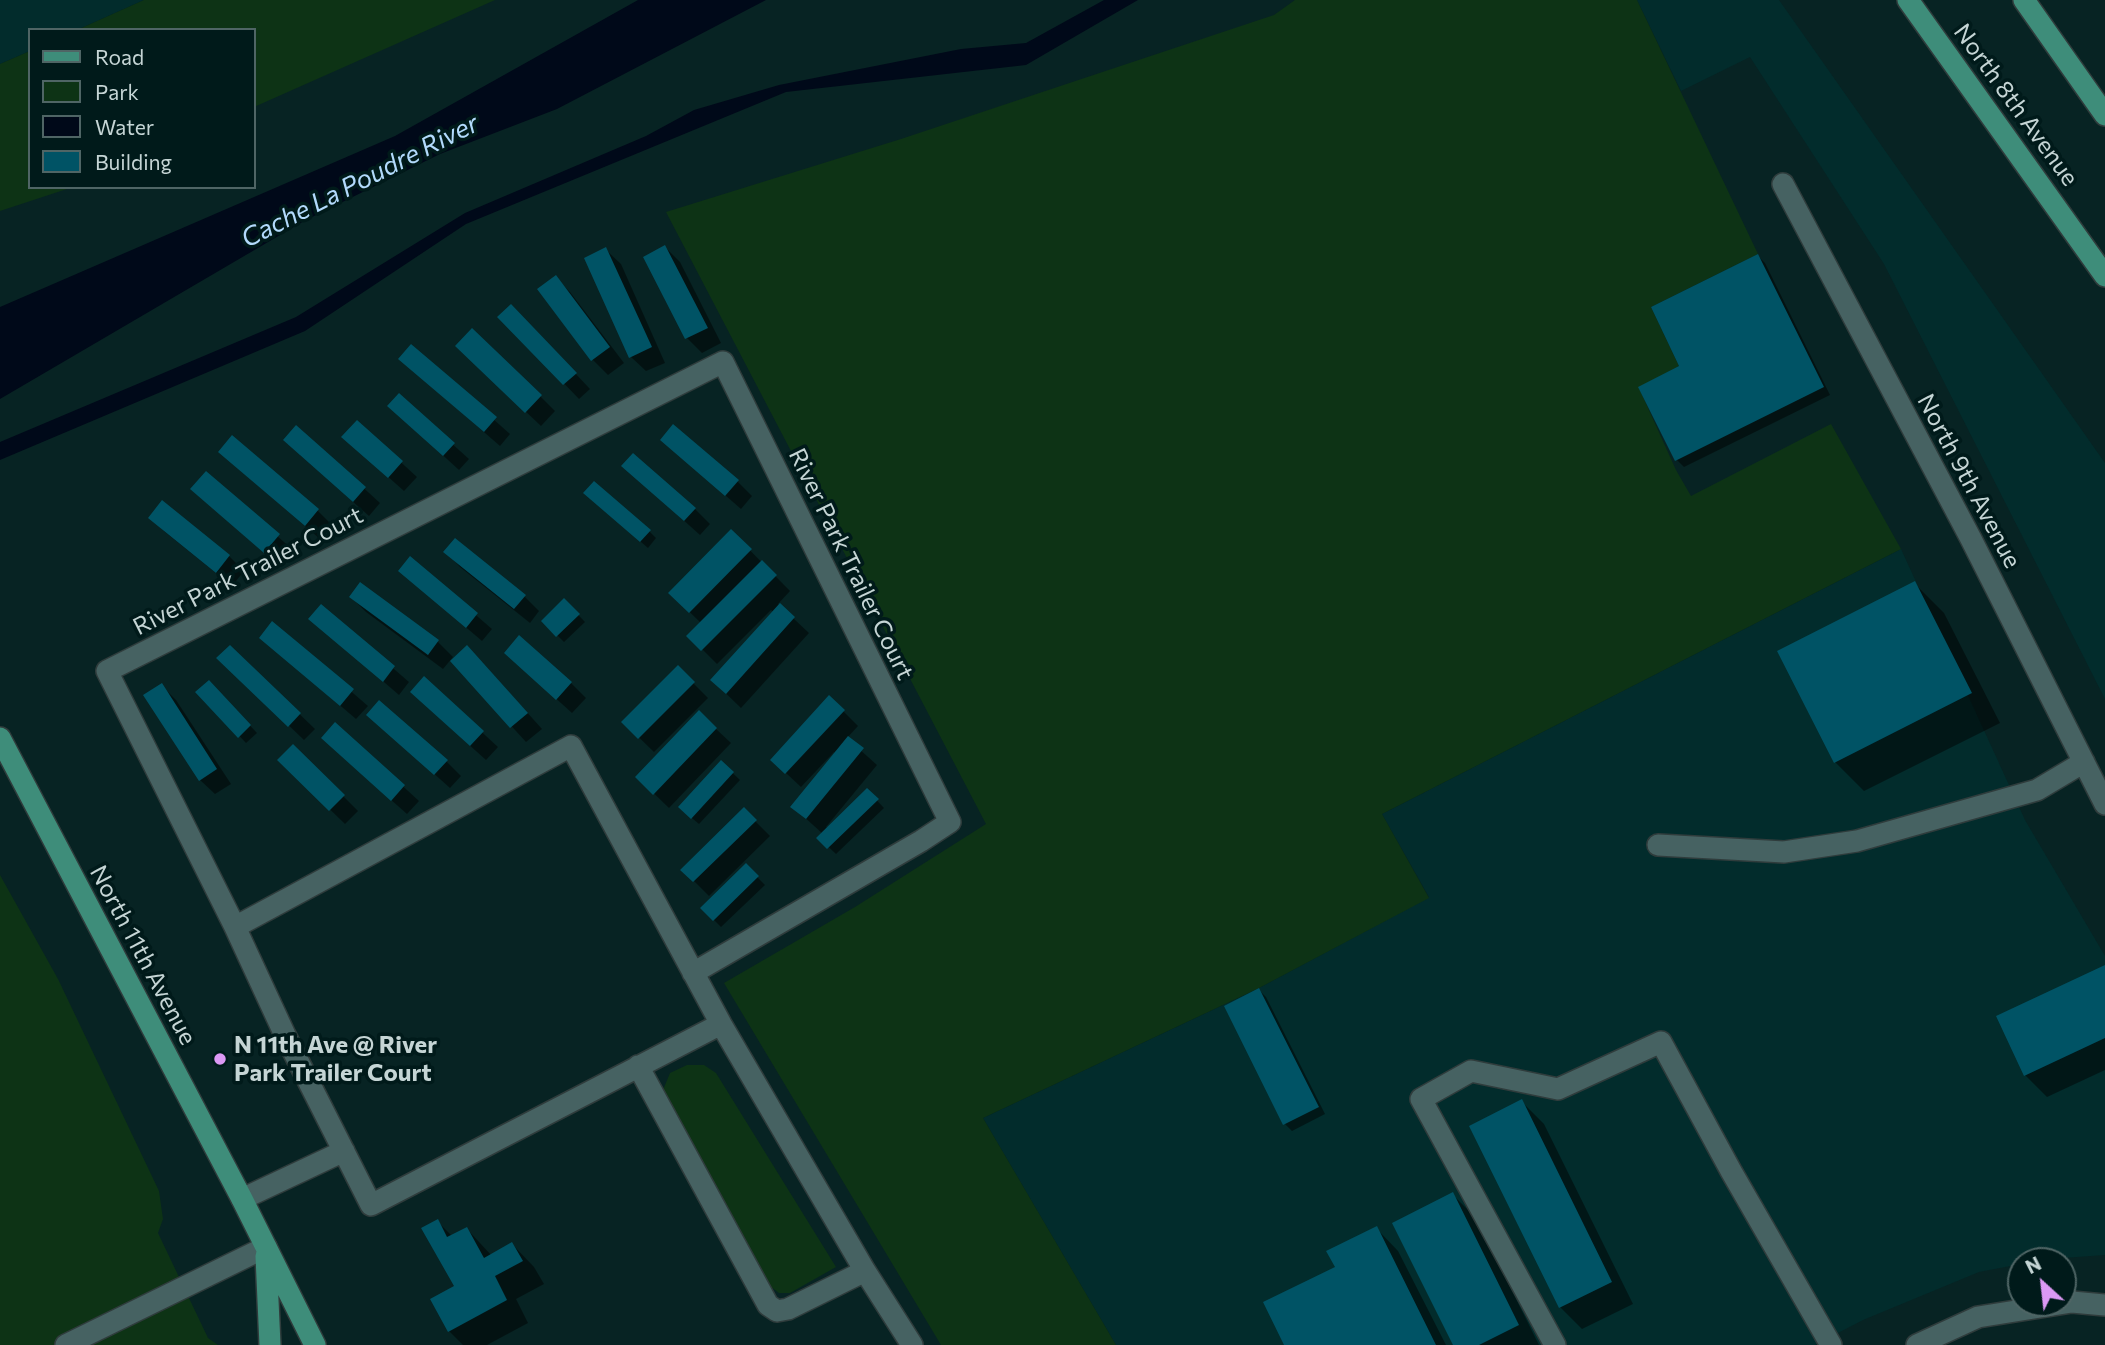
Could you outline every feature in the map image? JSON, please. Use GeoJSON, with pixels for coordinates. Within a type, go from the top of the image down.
{"type":"FeatureCollection","features":[{"type":"Feature","properties":{"kind":"main road","name":"North 8th Avenue"},"geometry":{"type":"LineString","coordinates":[[1908,0],[2105,275]]}},
{"type":"Feature","properties":{"kind":"main road"},"geometry":{"type":"LineString","coordinates":[[2024,0],[2105,115]]}},
{"type":"Feature","properties":{"kind":"main road","name":"North 11th Avenue"},"geometry":{"type":"LineString","coordinates":[[0,738],[242,1199],[315,1345]]}},
{"type":"Feature","properties":{"kind":"main road"},"geometry":{"type":"LineString","coordinates":[[266,1247],[270,1345]]}},
{"type":"Feature","properties":{"kind":"street","name":"North 9th Avenue"},"geometry":{"type":"LineString","coordinates":[[1783,184],[1971,539],[2105,804]]}},
{"type":"Feature","properties":{"kind":"street","name":"River Park Trailer Court"},"geometry":{"type":"LineString","coordinates":[[234,927],[107,671],[723,362],[950,822],[693,973]]}},
{"type":"Feature","properties":{"kind":"street"},"geometry":{"type":"LineString","coordinates":[[720,1024],[371,1205],[234,927],[571,746],[720,1024],[912,1345]]}},
{"type":"Feature","properties":{"kind":"street"},"geometry":{"type":"LineString","coordinates":[[1658,845],[1784,852],[1857,841],[2037,790],[2084,762]]}},
{"type":"Feature","properties":{"kind":"street"},"geometry":{"type":"LineString","coordinates":[[1555,1345],[1422,1099],[1471,1071],[1558,1088],[1661,1042],[1831,1345]]}},
{"type":"Feature","properties":{"kind":"street"},"geometry":{"type":"LineString","coordinates":[[638,1066],[768,1305],[777,1311],[788,1309],[865,1270]]}},
{"type":"Feature","properties":{"kind":"street"},"geometry":{"type":"LineString","coordinates":[[242,1199],[344,1151]]}},
{"type":"Feature","properties":{"kind":"street"},"geometry":{"type":"LineString","coordinates":[[66,1345],[266,1247]]}},
{"type":"Feature","properties":{"kind":"street"},"geometry":{"type":"LineString","coordinates":[[1917,1345],[1978,1317],[2072,1302],[2105,1305]]}},
{"type":"Feature","properties":{"kind":"shaded area"},"geometry":{"type":"Polygon","coordinates":[[[0,0],[144,0],[81,28],[28,28],[28,52],[0,64],[0,0]]]}},
{"type":"Feature","properties":{"kind":"shaded area"},"geometry":{"type":"Polygon","coordinates":[[[1637,0],[1779,0],[2105,463],[2105,699],[1884,264],[1750,57],[1681,91],[1637,0]]]}},
{"type":"Feature","properties":{"kind":"shaded area"},"geometry":{"type":"Polygon","coordinates":[[[1901,549],[2025,820],[2105,956],[2105,1255],[2077,1257],[2077,1247],[2007,1247],[2007,1267],[1979,1272],[1863,1320],[1815,1345],[1116,1345],[983,1118],[1259,988],[1429,897],[1382,814],[1901,549]]]}},
{"type":"Feature","properties":{"kind":"green space"},"geometry":{"type":"Polygon","coordinates":[[[144,0],[495,0],[256,106],[256,28],[81,28],[144,0]]]}},
{"type":"Feature","properties":{"kind":"green space"},"geometry":{"type":"Polygon","coordinates":[[[1295,0],[1637,0],[1758,254],[1651,307],[1679,366],[1639,388],[1676,470],[1691,496],[1831,424],[1901,549],[1382,814],[1429,898],[1259,988],[983,1118],[1116,1345],[941,1345],[724,983],[855,907],[986,824],[666,212],[901,139],[1274,15],[1295,0]]]}},
{"type":"Feature","properties":{"kind":"green space"},"geometry":{"type":"Polygon","coordinates":[[[28,52],[28,189],[67,189],[0,211],[0,64],[28,52]]]}},
{"type":"Feature","properties":{"kind":"green space"},"geometry":{"type":"Polygon","coordinates":[[[0,875],[58,979],[159,1191],[163,1219],[158,1233],[208,1338],[218,1345],[0,1345],[0,875]]]}},
{"type":"Feature","properties":{"kind":"green space"},"geometry":{"type":"Polygon","coordinates":[[[687,1065],[704,1065],[716,1073],[836,1267],[790,1293],[779,1293],[762,1280],[663,1090],[670,1073],[687,1065]]]}},
{"type":"Feature","properties":{"kind":"water","name":"Cache La Poudre River"},"geometry":{"type":"Polygon","coordinates":[[[638,0],[766,0],[557,109],[440,154],[304,221],[0,399],[0,307],[395,136],[638,0]]]}},
{"type":"Feature","properties":{"kind":"water"},"geometry":{"type":"Polygon","coordinates":[[[1104,0],[1138,0],[1026,65],[786,92],[466,224],[305,331],[0,460],[0,442],[296,317],[465,213],[646,136],[694,110],[779,85],[961,49],[1026,43],[1104,0]]]}},
{"type":"Feature","properties":{"kind":"building"},"geometry":{"type":"Polygon","coordinates":[[[665,245],[708,328],[685,339],[643,257],[665,245]]]}},
{"type":"Feature","properties":{"kind":"building"},"geometry":{"type":"Polygon","coordinates":[[[606,247],[652,347],[629,358],[584,258],[606,247]]]}},
{"type":"Feature","properties":{"kind":"building"},"geometry":{"type":"Polygon","coordinates":[[[1758,254],[1824,387],[1675,461],[1638,387],[1679,366],[1651,307],[1758,254]]]}},
{"type":"Feature","properties":{"kind":"building"},"geometry":{"type":"Polygon","coordinates":[[[556,275],[610,347],[591,361],[537,289],[556,275]]]}},
{"type":"Feature","properties":{"kind":"building"},"geometry":{"type":"Polygon","coordinates":[[[511,304],[577,373],[563,385],[497,317],[511,304]]]}},
{"type":"Feature","properties":{"kind":"building"},"geometry":{"type":"Polygon","coordinates":[[[472,328],[542,395],[525,413],[455,346],[472,328]]]}},
{"type":"Feature","properties":{"kind":"building"},"geometry":{"type":"Polygon","coordinates":[[[411,344],[497,417],[484,432],[398,359],[411,344]]]}},
{"type":"Feature","properties":{"kind":"building"},"geometry":{"type":"Polygon","coordinates":[[[399,393],[455,443],[443,456],[387,406],[399,393]]]}},
{"type":"Feature","properties":{"kind":"building"},"geometry":{"type":"Polygon","coordinates":[[[357,420],[403,461],[388,478],[341,437],[357,420]]]}},
{"type":"Feature","properties":{"kind":"building"},"geometry":{"type":"Polygon","coordinates":[[[673,424],[739,480],[725,496],[660,440],[673,424]]]}},
{"type":"Feature","properties":{"kind":"building"},"geometry":{"type":"Polygon","coordinates":[[[296,425],[366,487],[353,502],[283,440],[296,425]]]}},
{"type":"Feature","properties":{"kind":"building"},"geometry":{"type":"Polygon","coordinates":[[[232,435],[319,509],[305,526],[218,452],[232,435]]]}},
{"type":"Feature","properties":{"kind":"building"},"geometry":{"type":"Polygon","coordinates":[[[633,453],[696,508],[684,521],[621,466],[633,453]]]}},
{"type":"Feature","properties":{"kind":"building"},"geometry":{"type":"Polygon","coordinates":[[[206,471],[280,534],[264,553],[190,489],[206,471]]]}},
{"type":"Feature","properties":{"kind":"building"},"geometry":{"type":"Polygon","coordinates":[[[594,481],[651,530],[640,542],[583,493],[594,481]]]}},
{"type":"Feature","properties":{"kind":"building"},"geometry":{"type":"Polygon","coordinates":[[[162,500],[230,555],[216,573],[148,518],[162,500]]]}},
{"type":"Feature","properties":{"kind":"building"},"geometry":{"type":"Polygon","coordinates":[[[731,529],[752,549],[689,613],[668,593],[731,529]]]}},
{"type":"Feature","properties":{"kind":"building"},"geometry":{"type":"Polygon","coordinates":[[[455,538],[526,595],[514,609],[443,552],[455,538]]]}},
{"type":"Feature","properties":{"kind":"building"},"geometry":{"type":"Polygon","coordinates":[[[410,556],[478,613],[466,628],[398,571],[410,556]]]}},
{"type":"Feature","properties":{"kind":"building"},"geometry":{"type":"Polygon","coordinates":[[[762,560],[777,575],[701,651],[686,636],[762,560]]]}},
{"type":"Feature","properties":{"kind":"building"},"geometry":{"type":"Polygon","coordinates":[[[1915,581],[1972,693],[1834,763],[1777,651],[1915,581]]]}},
{"type":"Feature","properties":{"kind":"building"},"geometry":{"type":"Polygon","coordinates":[[[360,582],[439,640],[428,655],[349,597],[360,582]]]}},
{"type":"Feature","properties":{"kind":"building"},"geometry":{"type":"Polygon","coordinates":[[[564,598],[580,614],[556,637],[541,621],[564,598]]]}},
{"type":"Feature","properties":{"kind":"building"},"geometry":{"type":"Polygon","coordinates":[[[780,603],[795,617],[726,694],[710,680],[780,603]]]}},
{"type":"Feature","properties":{"kind":"building"},"geometry":{"type":"Polygon","coordinates":[[[321,604],[395,666],[383,682],[308,619],[321,604]]]}},
{"type":"Feature","properties":{"kind":"building"},"geometry":{"type":"Polygon","coordinates":[[[272,621],[354,689],[340,706],[259,638],[272,621]]]}},
{"type":"Feature","properties":{"kind":"building"},"geometry":{"type":"Polygon","coordinates":[[[519,635],[572,682],[556,700],[504,653],[519,635]]]}},
{"type":"Feature","properties":{"kind":"building"},"geometry":{"type":"Polygon","coordinates":[[[230,645],[301,713],[288,727],[216,658],[230,645]]]}},
{"type":"Feature","properties":{"kind":"building"},"geometry":{"type":"Polygon","coordinates":[[[467,645],[528,713],[510,728],[450,661],[467,645]]]}},
{"type":"Feature","properties":{"kind":"building"},"geometry":{"type":"Polygon","coordinates":[[[678,665],[695,682],[638,739],[621,722],[678,665]]]}},
{"type":"Feature","properties":{"kind":"building"},"geometry":{"type":"Polygon","coordinates":[[[424,676],[484,731],[470,746],[410,692],[424,676]]]}},
{"type":"Feature","properties":{"kind":"building"},"geometry":{"type":"Polygon","coordinates":[[[209,680],[251,725],[238,738],[195,692],[209,680]]]}},
{"type":"Feature","properties":{"kind":"building"},"geometry":{"type":"Polygon","coordinates":[[[162,683],[217,769],[199,781],[143,695],[162,683]]]}},
{"type":"Feature","properties":{"kind":"building"},"geometry":{"type":"Polygon","coordinates":[[[829,695],[845,710],[785,774],[770,760],[829,695]]]}},
{"type":"Feature","properties":{"kind":"building"},"geometry":{"type":"Polygon","coordinates":[[[379,700],[448,760],[434,775],[366,715],[379,700]]]}},
{"type":"Feature","properties":{"kind":"building"},"geometry":{"type":"Polygon","coordinates":[[[699,710],[717,728],[653,795],[635,777],[699,710]]]}},
{"type":"Feature","properties":{"kind":"building"},"geometry":{"type":"Polygon","coordinates":[[[335,722],[405,785],[391,801],[321,738],[335,722]]]}},
{"type":"Feature","properties":{"kind":"building"},"geometry":{"type":"Polygon","coordinates":[[[848,736],[864,748],[806,819],[790,807],[848,736]]]}},
{"type":"Feature","properties":{"kind":"building"},"geometry":{"type":"Polygon","coordinates":[[[293,744],[345,795],[329,811],[277,760],[293,744]]]}},
{"type":"Feature","properties":{"kind":"building"},"geometry":{"type":"Polygon","coordinates":[[[721,760],[734,772],[691,819],[678,807],[721,760]]]}},
{"type":"Feature","properties":{"kind":"building"},"geometry":{"type":"Polygon","coordinates":[[[867,788],[879,799],[827,849],[816,838],[867,788]]]}},
{"type":"Feature","properties":{"kind":"building"},"geometry":{"type":"Polygon","coordinates":[[[744,807],[757,820],[693,882],[680,870],[744,807]]]}},
{"type":"Feature","properties":{"kind":"building"},"geometry":{"type":"Polygon","coordinates":[[[746,863],[759,876],[713,921],[700,908],[746,863]]]}},
{"type":"Feature","properties":{"kind":"building"},"geometry":{"type":"Polygon","coordinates":[[[2105,965],[2105,1038],[2024,1076],[1996,1016],[2105,965]]]}},
{"type":"Feature","properties":{"kind":"building"},"geometry":{"type":"Polygon","coordinates":[[[1259,988],[1319,1107],[1283,1125],[1224,1006],[1259,988]]]}},
{"type":"Feature","properties":{"kind":"building"},"geometry":{"type":"Polygon","coordinates":[[[1522,1099],[1612,1282],[1559,1308],[1469,1126],[1522,1099]]]}},
{"type":"Feature","properties":{"kind":"building"},"geometry":{"type":"Polygon","coordinates":[[[1453,1192],[1519,1325],[1479,1345],[1453,1345],[1392,1223],[1453,1192]]]}},
{"type":"Feature","properties":{"kind":"building"},"geometry":{"type":"Polygon","coordinates":[[[438,1219],[447,1237],[467,1227],[484,1258],[512,1242],[523,1261],[495,1276],[507,1300],[448,1332],[430,1299],[454,1286],[421,1228],[438,1219]]]}},
{"type":"Feature","properties":{"kind":"building"},"geometry":{"type":"Polygon","coordinates":[[[1377,1226],[1436,1345],[1284,1345],[1263,1302],[1335,1267],[1326,1251],[1377,1226]]]}},
{"type":"Feature","properties":{"kind":"place","name":"N 11th Ave @ River Park Trailer Court"},"geometry":{"type":"Point","coordinates":[220,1059]}}]}
